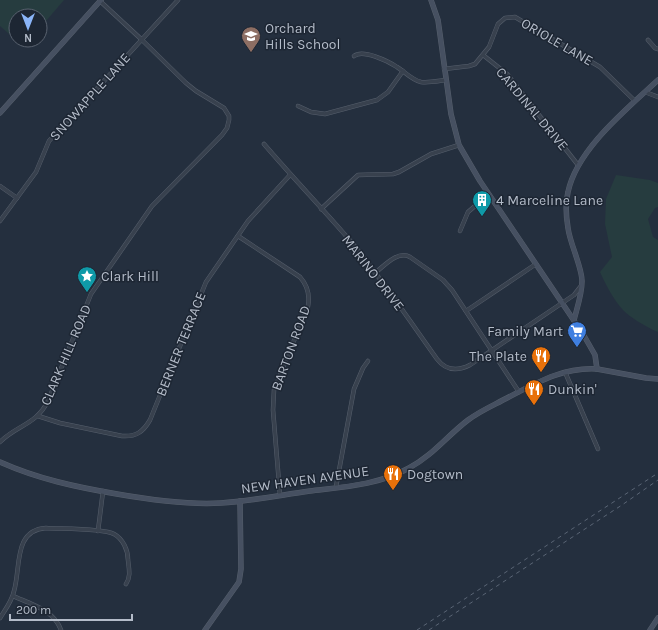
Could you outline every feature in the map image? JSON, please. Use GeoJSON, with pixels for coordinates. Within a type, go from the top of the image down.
{"type":"FeatureCollection","features":[{"type":"Feature","properties":{"kind":"main road"},"geometry":{"type":"LineString","coordinates":[[430,0],[438,20],[451,114],[459,144],[468,163],[574,320],[593,351],[597,368]]}},
{"type":"Feature","properties":{"kind":"main road"},"geometry":{"type":"LineString","coordinates":[[0,113],[100,1]]}},
{"type":"Feature","properties":{"kind":"main road"},"geometry":{"type":"LineString","coordinates":[[574,320],[581,285],[581,277],[568,231],[566,199],[568,189],[578,165],[604,132],[658,80]]}},
{"type":"Feature","properties":{"kind":"main road","name":"NEW HAVEN AVENUE"},"geometry":{"type":"LineString","coordinates":[[0,462],[23,472],[48,480],[147,499],[190,503],[221,503],[240,501],[336,488],[387,478],[408,469],[433,452],[469,420],[543,380],[565,372],[578,369],[597,368],[658,379]]}},
{"type":"Feature","properties":{"kind":"main road"},"geometry":{"type":"LineString","coordinates":[[205,630],[239,582],[241,569],[240,501]]}},
{"type":"Feature","properties":{"kind":"main road"},"geometry":{"type":"LineString","coordinates":[[650,630],[658,618]]}},
{"type":"Feature","properties":{"kind":"street","name":"SNOWAPPLE LANE"},"geometry":{"type":"LineString","coordinates":[[0,221],[36,172],[49,141],[178,0]]}},
{"type":"Feature","properties":{"kind":"street"},"geometry":{"type":"LineString","coordinates":[[100,1],[142,39]]}},
{"type":"Feature","properties":{"kind":"street","name":"ORIOLE LANE"},"geometry":{"type":"LineString","coordinates":[[444,69],[471,66],[477,62],[493,38],[498,24],[505,18],[515,17],[600,67],[635,101]]}},
{"type":"Feature","properties":{"kind":"street","name":"CLARK HILL ROAD"},"geometry":{"type":"LineString","coordinates":[[0,442],[38,416],[48,401],[91,294],[152,206],[228,128],[230,120],[224,108],[196,91],[142,39]]}},
{"type":"Feature","properties":{"kind":"street"},"geometry":{"type":"LineString","coordinates":[[648,40],[658,50]]}},
{"type":"Feature","properties":{"kind":"street"},"geometry":{"type":"LineString","coordinates":[[354,56],[360,53],[372,56],[396,66],[420,82],[446,80]]}},
{"type":"Feature","properties":{"kind":"street","name":"CARDINAL DRIVE"},"geometry":{"type":"LineString","coordinates":[[483,55],[506,74],[578,165]]}},
{"type":"Feature","properties":{"kind":"street"},"geometry":{"type":"LineString","coordinates":[[298,106],[311,112],[325,114],[378,100],[388,92],[403,71]]}},
{"type":"Feature","properties":{"kind":"street"},"geometry":{"type":"LineString","coordinates":[[645,92],[658,97]]}},
{"type":"Feature","properties":{"kind":"street","name":"MARINO DRIVE"},"geometry":{"type":"LineString","coordinates":[[264,144],[352,244],[375,273],[437,360],[444,366],[454,369],[463,368],[470,364],[562,303],[577,292],[581,285]]}},
{"type":"Feature","properties":{"kind":"street"},"geometry":{"type":"LineString","coordinates":[[321,208],[358,175],[393,174],[431,154],[459,144]]}},
{"type":"Feature","properties":{"kind":"street","name":"BERNER TERRACE"},"geometry":{"type":"LineString","coordinates":[[38,416],[60,424],[122,436],[132,436],[141,432],[150,420],[206,282],[248,221],[290,175]]}},
{"type":"Feature","properties":{"kind":"street"},"geometry":{"type":"LineString","coordinates":[[0,186],[17,198]]}},
{"type":"Feature","properties":{"kind":"street"},"geometry":{"type":"LineString","coordinates":[[460,231],[468,212],[489,194]]}},
{"type":"Feature","properties":{"kind":"street","name":"BARTON ROAD"},"geometry":{"type":"LineString","coordinates":[[238,236],[300,278],[306,286],[309,295],[308,306],[274,390],[273,410],[280,495]]}},
{"type":"Feature","properties":{"kind":"street"},"geometry":{"type":"LineString","coordinates":[[375,273],[402,254],[406,255],[447,284],[519,392]]}},
{"type":"Feature","properties":{"kind":"street"},"geometry":{"type":"LineString","coordinates":[[466,311],[536,264]]}},
{"type":"Feature","properties":{"kind":"street"},"geometry":{"type":"LineString","coordinates":[[336,488],[354,389],[357,379],[368,361]]}},
{"type":"Feature","properties":{"kind":"street"},"geometry":{"type":"LineString","coordinates":[[565,372],[598,450]]}},
{"type":"Feature","properties":{"kind":"street"},"geometry":{"type":"LineString","coordinates":[[98,531],[103,491]]}},
{"type":"Feature","properties":{"kind":"street"},"geometry":{"type":"LineString","coordinates":[[0,618],[13,596],[17,581],[20,550],[26,538],[36,530],[46,528],[112,533],[123,543],[128,558],[129,579],[126,584]]}},
{"type":"Feature","properties":{"kind":"street"},"geometry":{"type":"LineString","coordinates":[[13,596],[50,614],[57,621],[61,630]]}},
{"type":"Feature","properties":{"kind":"green space"},"geometry":{"type":"Polygon","coordinates":[[[0,0],[64,0],[48,19],[48,8],[8,8],[8,33],[0,26],[0,0]]]}},
{"type":"Feature","properties":{"kind":"green space"},"geometry":{"type":"Polygon","coordinates":[[[616,175],[650,180],[658,183],[658,207],[655,208],[648,219],[653,237],[658,240],[658,332],[630,316],[619,306],[607,287],[600,272],[612,257],[605,224],[606,199],[616,175]]]}},
{"type":"Feature","properties":{"kind":"railway"},"geometry":{"type":"LineString","coordinates":[[417,630],[658,473]]}},
{"type":"Feature","properties":{"kind":"railway"},"geometry":{"type":"LineString","coordinates":[[429,630],[658,480]]}},
{"type":"Feature","properties":{"kind":"place","name":"Orchard Hills School"},"geometry":{"type":"Point","coordinates":[251,53]}},
{"type":"Feature","properties":{"kind":"place","name":"4 Marceline Lane"},"geometry":{"type":"Point","coordinates":[482,217]}},
{"type":"Feature","properties":{"kind":"place","name":"Clark Hill"},"geometry":{"type":"Point","coordinates":[87,293]}},
{"type":"Feature","properties":{"kind":"place","name":"Family Mart"},"geometry":{"type":"Point","coordinates":[577,348]}},
{"type":"Feature","properties":{"kind":"place","name":"The Plate"},"geometry":{"type":"Point","coordinates":[541,373]}},
{"type":"Feature","properties":{"kind":"place","name":"Dunkin'"},"geometry":{"type":"Point","coordinates":[534,406]}},
{"type":"Feature","properties":{"kind":"place","name":"Dogtown"},"geometry":{"type":"Point","coordinates":[393,491]}}]}
